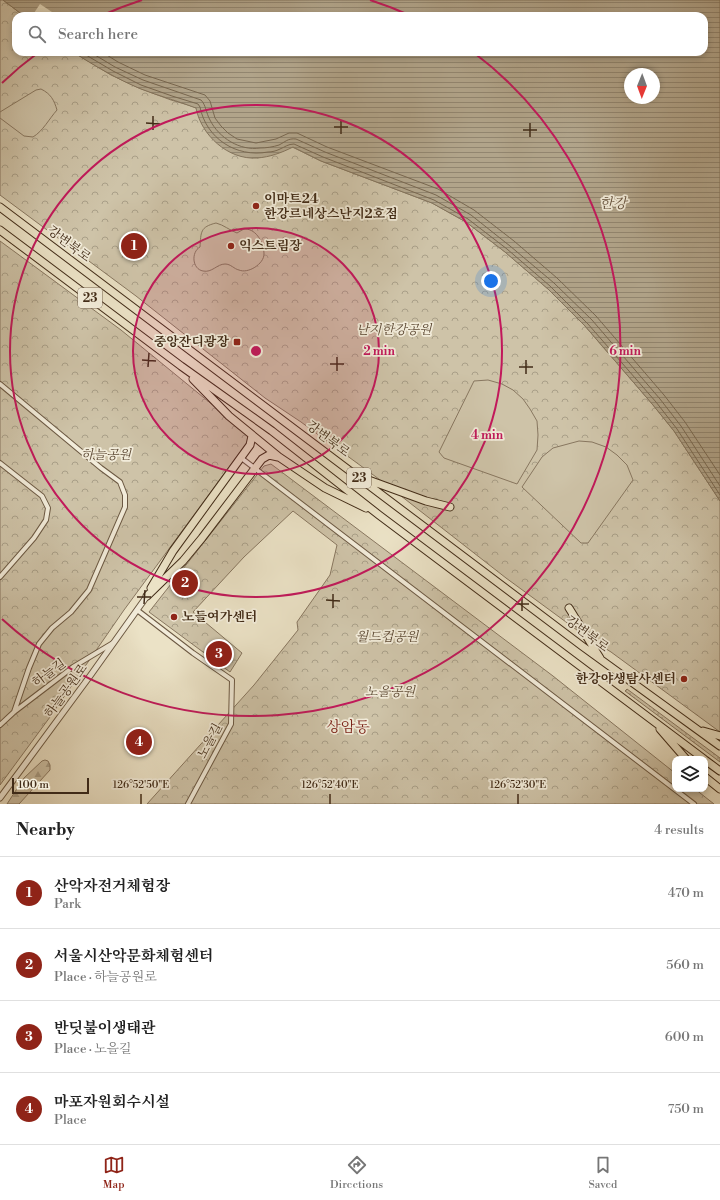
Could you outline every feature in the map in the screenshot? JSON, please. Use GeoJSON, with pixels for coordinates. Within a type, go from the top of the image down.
{"type":"FeatureCollection","features":[{"type":"Feature","properties":{"kind":"highway","name":"강변북로"},"geometry":{"type":"LineString","coordinates":[[0,207],[602,661],[720,746]]}},
{"type":"Feature","properties":{"kind":"highway","name":"23"},"geometry":{"type":"LineString","coordinates":[[0,230],[181,366],[272,431],[379,515],[701,756]]}},
{"type":"Feature","properties":{"kind":"highway"},"geometry":{"type":"LineString","coordinates":[[181,366],[228,416],[279,457],[325,488],[379,515]]}},
{"type":"Feature","properties":{"kind":"highway"},"geometry":{"type":"LineString","coordinates":[[147,596],[172,553],[250,445],[252,436]]}},
{"type":"Feature","properties":{"kind":"highway"},"geometry":{"type":"LineString","coordinates":[[147,596],[183,560],[202,538],[262,460],[269,455],[279,457]]}},
{"type":"Feature","properties":{"kind":"highway"},"geometry":{"type":"LineString","coordinates":[[354,474],[426,501],[450,507]]}},
{"type":"Feature","properties":{"kind":"highway"},"geometry":{"type":"LineString","coordinates":[[172,553],[174,558],[183,560]]}},
{"type":"Feature","properties":{"kind":"highway"},"geometry":{"type":"LineString","coordinates":[[570,608],[602,661]]}},
{"type":"Feature","properties":{"kind":"highway"},"geometry":{"type":"LineString","coordinates":[[649,717],[683,756]]}},
{"type":"Feature","properties":{"kind":"highway"},"geometry":{"type":"LineString","coordinates":[[698,730],[720,736]]}},
{"type":"Feature","properties":{"kind":"highway","name":"23"},"geometry":{"type":"LineString","coordinates":[[708,761],[720,771]]}},
{"type":"Feature","properties":{"kind":"highway"},"geometry":{"type":"LineString","coordinates":[[708,779],[720,789]]}},
{"type":"Feature","properties":{"kind":"street"},"geometry":{"type":"LineString","coordinates":[[0,384],[120,482],[125,495],[125,507],[89,590],[71,612],[52,628],[39,644],[14,712]]}},
{"type":"Feature","properties":{"kind":"street"},"geometry":{"type":"LineString","coordinates":[[240,457],[694,804]]}},
{"type":"Feature","properties":{"kind":"street"},"geometry":{"type":"LineString","coordinates":[[0,463],[42,496],[48,508],[46,520],[34,538],[1,574]]}},
{"type":"Feature","properties":{"kind":"street","name":"하늘공원로"},"geometry":{"type":"LineString","coordinates":[[0,798],[147,596]]}},
{"type":"Feature","properties":{"kind":"street","name":"노을길"},"geometry":{"type":"LineString","coordinates":[[138,610],[193,653],[232,680],[231,724],[188,804]]}},
{"type":"Feature","properties":{"kind":"street","name":"하늘길"},"geometry":{"type":"LineString","coordinates":[[0,725],[14,712],[73,666],[115,642]]}},
{"type":"Feature","properties":{"kind":"green space","name":"난지한강공원"},"geometry":{"type":"Polygon","coordinates":[[[0,0],[3,0],[19,12],[12,12],[12,56],[80,56],[111,75],[139,88],[208,112],[284,143],[321,161],[432,203],[466,222],[505,252],[548,289],[585,326],[674,431],[720,501],[720,732],[611,652],[581,633],[506,578],[387,485],[301,422],[265,398],[136,296],[0,195],[0,0]]]}},
{"type":"Feature","properties":{"kind":"green space"},"geometry":{"type":"Polygon","coordinates":[[[41,89],[52,98],[57,110],[43,128],[33,137],[24,136],[0,118],[0,112],[36,90],[41,89]]]}},
{"type":"Feature","properties":{"kind":"green space","name":"익스트림장"},"geometry":{"type":"Polygon","coordinates":[[[216,223],[237,233],[245,229],[256,234],[263,246],[264,254],[258,265],[247,271],[243,271],[225,264],[219,265],[212,270],[199,270],[195,264],[194,256],[197,249],[200,247],[202,231],[207,226],[216,223]]]}},
{"type":"Feature","properties":{"kind":"green space","name":"하늘공원"},"geometry":{"type":"Polygon","coordinates":[[[0,241],[121,330],[247,433],[249,440],[124,610],[50,717],[0,785],[0,241]]]}},
{"type":"Feature","properties":{"kind":"green space"},"geometry":{"type":"Polygon","coordinates":[[[488,380],[502,384],[513,390],[523,399],[537,421],[537,450],[517,484],[444,458],[439,452],[474,381],[488,380]]]}},
{"type":"Feature","properties":{"kind":"green space"},"geometry":{"type":"Polygon","coordinates":[[[579,441],[592,442],[606,447],[627,465],[633,480],[588,543],[581,543],[522,487],[542,457],[553,448],[579,441]]]}},
{"type":"Feature","properties":{"kind":"green space","name":"노을공원"},"geometry":{"type":"Polygon","coordinates":[[[271,464],[553,676],[672,771],[672,792],[699,792],[714,804],[147,804],[254,685],[298,630],[297,622],[330,575],[337,545],[293,511],[244,557],[193,612],[242,653],[230,672],[149,612],[264,466],[271,464]]]}},
{"type":"Feature","properties":{"kind":"green space"},"geometry":{"type":"Polygon","coordinates":[[[627,689],[720,758],[720,762],[625,691],[627,689]]]}},
{"type":"Feature","properties":{"kind":"green space"},"geometry":{"type":"Polygon","coordinates":[[[45,760],[48,761],[50,765],[50,770],[19,804],[7,804],[24,778],[45,760]]]}},
{"type":"Feature","properties":{"kind":"water","name":"한강"},"geometry":{"type":"Polygon","coordinates":[[[3,0],[720,0],[720,501],[674,431],[585,326],[548,289],[505,252],[466,222],[432,203],[321,161],[293,147],[275,154],[257,158],[246,158],[236,155],[226,150],[210,136],[199,118],[196,108],[132,85],[106,72],[80,56],[708,56],[708,12],[19,12],[3,0]]]}},
{"type":"Feature","properties":{"kind":"pier"},"geometry":{"type":"Polygon","coordinates":[[[40,4],[52,12],[35,12],[40,4]]]}},
{"type":"Feature","properties":{"kind":"place","name":"이마트24 한강르네상스난지2호점"},"geometry":{"type":"Point","coordinates":[256,206]}},
{"type":"Feature","properties":{"kind":"place","name":"산악자전거체험장"},"geometry":{"type":"Point","coordinates":[134,246]}},
{"type":"Feature","properties":{"kind":"place","name":"익스트림장"},"geometry":{"type":"Point","coordinates":[231,246]}},
{"type":"Feature","properties":{"kind":"place","name":"중앙잔디광장"},"geometry":{"type":"Point","coordinates":[237,342]}},
{"type":"Feature","properties":{"kind":"place","name":"서울시산악문화체험센터"},"geometry":{"type":"Point","coordinates":[185,583]}},
{"type":"Feature","properties":{"kind":"place","name":"노들여가센터"},"geometry":{"type":"Point","coordinates":[174,617]}},
{"type":"Feature","properties":{"kind":"place","name":"반딧불이생태관"},"geometry":{"type":"Point","coordinates":[219,654]}},
{"type":"Feature","properties":{"kind":"place","name":"한강야생탐사센터"},"geometry":{"type":"Point","coordinates":[684,679]}},
{"type":"Feature","properties":{"kind":"place","name":"마포자원회수시설"},"geometry":{"type":"Point","coordinates":[139,742]}},
{"type":"Feature","properties":{"kind":"district","name":"상암동"},"geometry":{"type":"Point","coordinates":[348,727]}},
{"type":"Feature","properties":{"kind":"park label","name":"월드컵공원"},"geometry":{"type":"Point","coordinates":[387,637]}}]}
